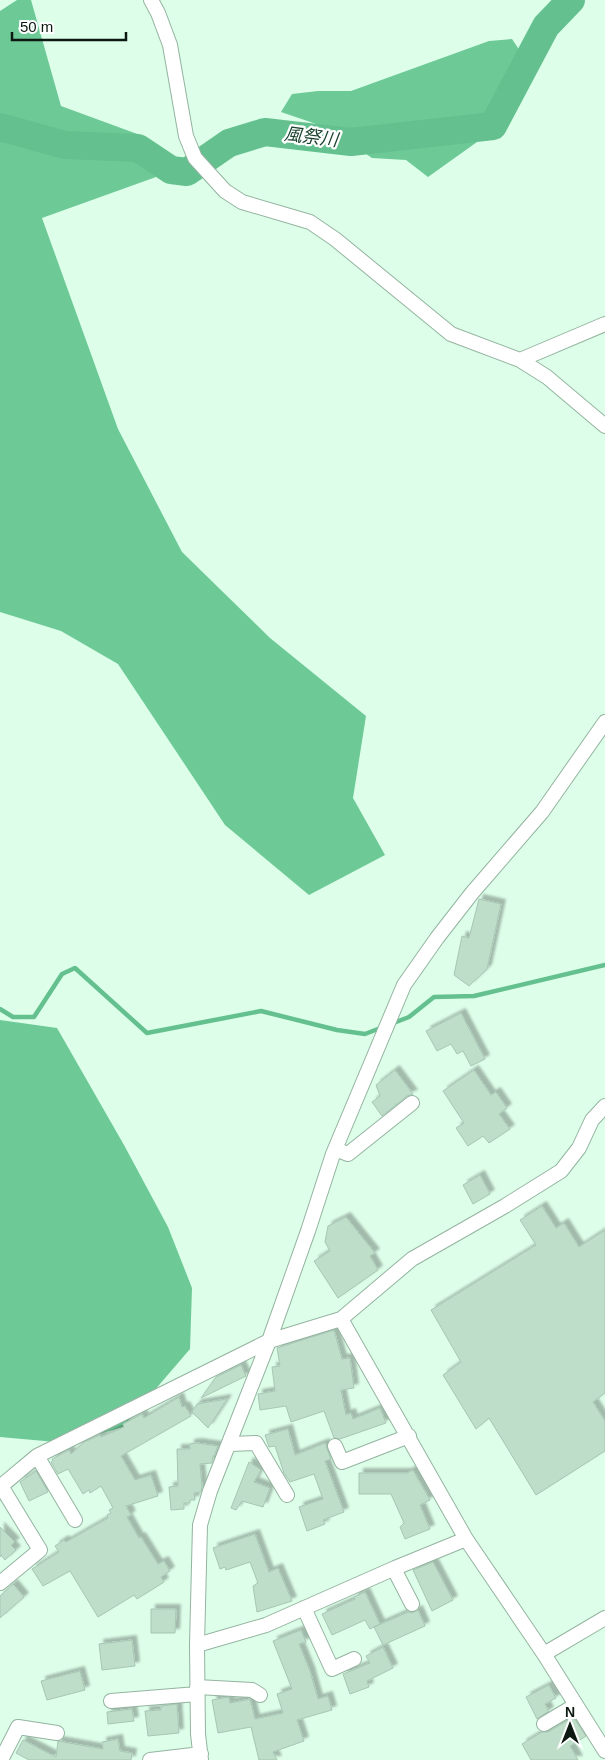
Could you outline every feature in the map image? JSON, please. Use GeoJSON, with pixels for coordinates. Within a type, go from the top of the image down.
{"type":"FeatureCollection","features":[{"type":"Feature","properties":{"kind":"street"},"geometry":{"type":"LineString","coordinates":[[151,0],[170,45],[186,136],[195,158],[225,191],[242,202],[310,222],[335,239],[451,334],[520,360],[547,377],[605,426]]}},
{"type":"Feature","properties":{"kind":"street"},"geometry":{"type":"LineString","coordinates":[[520,360],[605,324]]}},
{"type":"Feature","properties":{"kind":"street"},"geometry":{"type":"LineString","coordinates":[[150,1760],[201,1757],[198,1734],[197,1690],[200,1525],[210,1491],[269,1341],[335,1149],[404,985],[436,938],[542,812],[605,722]]}},
{"type":"Feature","properties":{"kind":"street"},"geometry":{"type":"LineString","coordinates":[[335,1149],[348,1154],[412,1103]]}},
{"type":"Feature","properties":{"kind":"street"},"geometry":{"type":"LineString","coordinates":[[0,1583],[40,1550],[1,1487],[37,1456],[269,1341],[341,1319],[412,1259],[505,1206],[561,1171],[579,1148],[592,1120],[605,1106]]}},
{"type":"Feature","properties":{"kind":"street"},"geometry":{"type":"LineString","coordinates":[[341,1319],[466,1539],[544,1654],[605,1751]]}},
{"type":"Feature","properties":{"kind":"street"},"geometry":{"type":"LineString","coordinates":[[335,1446],[342,1462],[409,1436]]}},
{"type":"Feature","properties":{"kind":"street"},"geometry":{"type":"LineString","coordinates":[[230,1444],[256,1443],[287,1495]]}},
{"type":"Feature","properties":{"kind":"street"},"geometry":{"type":"LineString","coordinates":[[37,1456],[75,1520]]}},
{"type":"Feature","properties":{"kind":"street"},"geometry":{"type":"LineString","coordinates":[[197,1645],[266,1625],[466,1539]]}},
{"type":"Feature","properties":{"kind":"street"},"geometry":{"type":"LineString","coordinates":[[394,1569],[412,1604]]}},
{"type":"Feature","properties":{"kind":"street"},"geometry":{"type":"LineString","coordinates":[[304,1608],[332,1669],[354,1659]]}},
{"type":"Feature","properties":{"kind":"street"},"geometry":{"type":"LineString","coordinates":[[544,1654],[605,1618]]}},
{"type":"Feature","properties":{"kind":"street"},"geometry":{"type":"LineString","coordinates":[[111,1701],[197,1690],[252,1690],[260,1694]]}},
{"type":"Feature","properties":{"kind":"street"},"geometry":{"type":"LineString","coordinates":[[544,1724],[576,1705]]}},
{"type":"Feature","properties":{"kind":"street"},"geometry":{"type":"LineString","coordinates":[[1,1760],[18,1727],[57,1733]]}},
{"type":"Feature","properties":{"kind":"green space"},"geometry":{"type":"Polygon","coordinates":[[[17,0],[31,0],[61,106],[140,135],[156,177],[42,218],[118,429],[182,552],[270,638],[366,716],[353,798],[385,855],[309,895],[225,825],[118,664],[61,631],[0,612],[0,11],[17,0]]]}},
{"type":"Feature","properties":{"kind":"green space"},"geometry":{"type":"Polygon","coordinates":[[[512,39],[520,51],[509,69],[515,106],[477,142],[428,177],[406,160],[372,158],[328,128],[281,112],[292,94],[318,91],[351,91],[489,41],[512,39]]]}},
{"type":"Feature","properties":{"kind":"green space"},"geometry":{"type":"Polygon","coordinates":[[[0,1020],[57,1028],[124,1145],[168,1227],[192,1288],[190,1349],[123,1427],[67,1443],[0,1437],[0,1020]]]}},
{"type":"Feature","properties":{"kind":"building"},"geometry":{"type":"Polygon","coordinates":[[[479,899],[501,904],[487,969],[469,986],[454,975],[462,936],[469,938],[479,899]]]}},
{"type":"Feature","properties":{"kind":"building"},"geometry":{"type":"Polygon","coordinates":[[[461,1013],[485,1059],[471,1066],[463,1051],[457,1054],[451,1044],[437,1051],[426,1031],[461,1013]]]}},
{"type":"Feature","properties":{"kind":"building"},"geometry":{"type":"Polygon","coordinates":[[[395,1070],[413,1094],[407,1096],[382,1116],[372,1102],[380,1096],[376,1085],[395,1070]]]}},
{"type":"Feature","properties":{"kind":"building"},"geometry":{"type":"Polygon","coordinates":[[[474,1070],[491,1095],[496,1092],[507,1108],[499,1114],[510,1129],[489,1143],[483,1136],[468,1146],[456,1128],[464,1123],[443,1091],[474,1070]]]}},
{"type":"Feature","properties":{"kind":"building"},"geometry":{"type":"Polygon","coordinates":[[[480,1175],[490,1194],[473,1204],[463,1185],[480,1175]]]}},
{"type":"Feature","properties":{"kind":"building"},"geometry":{"type":"Polygon","coordinates":[[[542,1206],[556,1228],[564,1223],[579,1247],[605,1230],[605,1393],[593,1402],[605,1421],[605,1451],[536,1495],[489,1418],[476,1429],[443,1375],[461,1362],[431,1310],[536,1245],[520,1220],[542,1206]]]}},
{"type":"Feature","properties":{"kind":"building"},"geometry":{"type":"Polygon","coordinates":[[[346,1217],[375,1253],[370,1256],[378,1270],[338,1298],[314,1261],[330,1251],[325,1242],[328,1226],[346,1217]]]}},
{"type":"Feature","properties":{"kind":"building"},"geometry":{"type":"Polygon","coordinates":[[[334,1330],[342,1359],[350,1358],[354,1388],[341,1390],[346,1415],[351,1413],[353,1419],[380,1408],[386,1423],[340,1439],[334,1438],[324,1411],[291,1422],[286,1406],[260,1410],[258,1394],[275,1391],[272,1367],[280,1366],[277,1348],[334,1330]]]}},
{"type":"Feature","properties":{"kind":"building"},"geometry":{"type":"Polygon","coordinates":[[[241,1365],[246,1376],[201,1398],[216,1377],[241,1365]]]}},
{"type":"Feature","properties":{"kind":"building"},"geometry":{"type":"Polygon","coordinates":[[[179,1397],[182,1407],[185,1406],[191,1416],[121,1456],[135,1480],[151,1475],[158,1496],[126,1506],[131,1515],[127,1517],[139,1538],[141,1537],[158,1564],[164,1561],[170,1571],[161,1577],[164,1582],[137,1599],[134,1595],[98,1617],[70,1571],[43,1586],[32,1569],[59,1552],[55,1546],[64,1540],[66,1542],[108,1518],[107,1515],[111,1513],[109,1510],[113,1508],[101,1486],[90,1493],[89,1490],[83,1494],[68,1469],[58,1474],[51,1462],[53,1461],[52,1459],[69,1450],[71,1454],[84,1442],[124,1427],[123,1424],[142,1414],[144,1418],[179,1397]]]}},
{"type":"Feature","properties":{"kind":"building"},"geometry":{"type":"Polygon","coordinates":[[[227,1399],[208,1428],[192,1412],[197,1404],[227,1399]]]}},
{"type":"Feature","properties":{"kind":"building"},"geometry":{"type":"Polygon","coordinates":[[[288,1429],[295,1455],[325,1443],[331,1459],[325,1461],[344,1512],[323,1520],[325,1524],[307,1531],[299,1507],[323,1499],[314,1474],[290,1482],[284,1473],[275,1446],[269,1447],[265,1435],[288,1429]]]}},
{"type":"Feature","properties":{"kind":"building"},"geometry":{"type":"Polygon","coordinates":[[[190,1444],[218,1446],[212,1463],[200,1464],[201,1492],[194,1493],[195,1500],[190,1500],[190,1503],[184,1503],[184,1509],[171,1510],[169,1487],[178,1486],[177,1449],[190,1449],[190,1444]]]}},
{"type":"Feature","properties":{"kind":"building"},"geometry":{"type":"Polygon","coordinates":[[[249,1462],[261,1470],[254,1482],[270,1488],[263,1507],[242,1501],[236,1510],[231,1508],[249,1462]]]}},
{"type":"Feature","properties":{"kind":"building"},"geometry":{"type":"Polygon","coordinates":[[[413,1470],[430,1500],[420,1505],[430,1529],[405,1539],[400,1527],[404,1523],[391,1494],[359,1494],[359,1473],[407,1473],[413,1470]]]}},
{"type":"Feature","properties":{"kind":"building"},"geometry":{"type":"Polygon","coordinates":[[[36,1471],[48,1492],[29,1501],[20,1482],[36,1471]]]}},
{"type":"Feature","properties":{"kind":"building"},"geometry":{"type":"Polygon","coordinates":[[[0,1527],[15,1542],[11,1545],[16,1550],[5,1560],[1,1555],[0,1557],[0,1527]]]}},
{"type":"Feature","properties":{"kind":"building"},"geometry":{"type":"Polygon","coordinates":[[[255,1534],[269,1572],[278,1568],[292,1601],[257,1612],[253,1586],[258,1583],[250,1562],[226,1570],[225,1567],[220,1569],[213,1548],[255,1534]]]}},
{"type":"Feature","properties":{"kind":"building"},"geometry":{"type":"Polygon","coordinates":[[[433,1562],[453,1600],[432,1611],[413,1570],[433,1562]]]}},
{"type":"Feature","properties":{"kind":"building"},"geometry":{"type":"Polygon","coordinates":[[[13,1584],[24,1597],[0,1618],[0,1596],[13,1584]]]}},
{"type":"Feature","properties":{"kind":"building"},"geometry":{"type":"Polygon","coordinates":[[[365,1592],[380,1624],[370,1629],[365,1620],[332,1635],[322,1614],[355,1599],[354,1597],[365,1592]]]}},
{"type":"Feature","properties":{"kind":"building"},"geometry":{"type":"Polygon","coordinates":[[[151,1609],[176,1609],[175,1633],[151,1633],[151,1609]]]}},
{"type":"Feature","properties":{"kind":"building"},"geometry":{"type":"Polygon","coordinates":[[[418,1610],[425,1626],[383,1645],[374,1627],[408,1612],[412,1613],[418,1610]]]}},
{"type":"Feature","properties":{"kind":"building"},"geometry":{"type":"Polygon","coordinates":[[[301,1630],[306,1642],[299,1644],[310,1671],[318,1699],[328,1696],[332,1710],[297,1720],[304,1741],[273,1752],[277,1760],[259,1760],[251,1727],[218,1733],[212,1700],[229,1697],[230,1703],[250,1699],[255,1719],[283,1713],[277,1694],[292,1689],[273,1641],[301,1630]]]}},
{"type":"Feature","properties":{"kind":"building"},"geometry":{"type":"Polygon","coordinates":[[[132,1640],[135,1666],[102,1670],[99,1644],[132,1640]]]}},
{"type":"Feature","properties":{"kind":"building"},"geometry":{"type":"Polygon","coordinates":[[[383,1647],[393,1668],[367,1681],[369,1687],[350,1694],[343,1674],[370,1663],[366,1656],[383,1647]]]}},
{"type":"Feature","properties":{"kind":"building"},"geometry":{"type":"Polygon","coordinates":[[[80,1671],[85,1690],[47,1700],[41,1681],[80,1671]]]}},
{"type":"Feature","properties":{"kind":"building"},"geometry":{"type":"Polygon","coordinates":[[[549,1685],[556,1698],[545,1704],[549,1711],[537,1719],[526,1697],[549,1685]]]}},
{"type":"Feature","properties":{"kind":"building"},"geometry":{"type":"Polygon","coordinates":[[[177,1704],[179,1733],[148,1736],[145,1711],[161,1710],[161,1706],[177,1704]]]}},
{"type":"Feature","properties":{"kind":"building"},"geometry":{"type":"Polygon","coordinates":[[[132,1709],[134,1721],[108,1724],[107,1712],[132,1709]]]}},
{"type":"Feature","properties":{"kind":"building"},"geometry":{"type":"Polygon","coordinates":[[[574,1718],[586,1736],[570,1746],[578,1760],[531,1760],[522,1744],[574,1718]]]}},
{"type":"Feature","properties":{"kind":"building"},"geometry":{"type":"Polygon","coordinates":[[[118,1739],[120,1751],[132,1753],[131,1760],[29,1760],[16,1753],[23,1740],[56,1757],[58,1741],[103,1749],[102,1742],[118,1739]]]}},
{"type":"Feature","properties":{"kind":"waterway","name":"風祭川"},"geometry":{"type":"LineString","coordinates":[[0,127],[65,145],[138,148],[171,170],[187,172],[229,143],[265,132],[351,142],[493,126],[546,26],[571,0]]}},
{"type":"Feature","properties":{"kind":"waterway"},"geometry":{"type":"LineString","coordinates":[[391,1024],[409,1017],[434,997],[474,996],[605,965]]}},
{"type":"Feature","properties":{"kind":"waterway"},"geometry":{"type":"LineString","coordinates":[[0,1009],[13,1017],[34,1017],[62,974],[75,968],[147,1033],[261,1011],[337,1030],[365,1034],[383,1027]]}}]}
